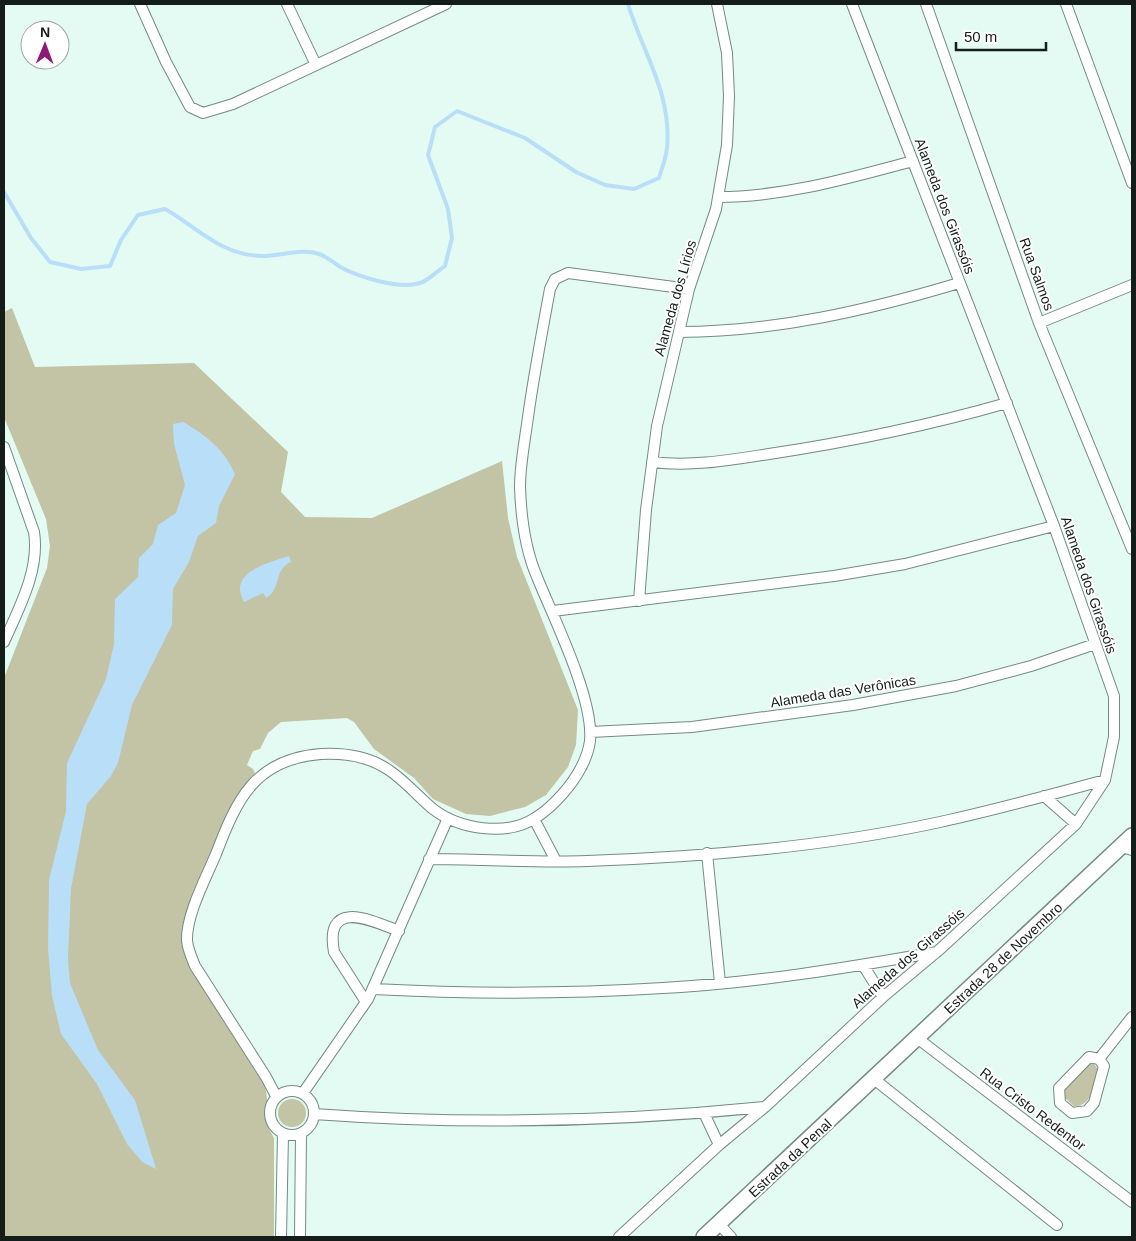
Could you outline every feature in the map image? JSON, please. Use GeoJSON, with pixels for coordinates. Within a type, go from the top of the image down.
{"type":"FeatureCollection","features":[{"type":"Feature","properties":{"kind":"street"},"geometry":{"type":"LineString","coordinates":[[140,4],[190,107],[196,112],[211,112],[233,104],[316,65],[430,7],[446,4]]}},
{"type":"Feature","properties":{"kind":"street"},"geometry":{"type":"LineString","coordinates":[[287,4],[316,65]]}},
{"type":"Feature","properties":{"kind":"street","name":"Alameda dos Lírios"},"geometry":{"type":"LineString","coordinates":[[639,601],[657,426],[689,289],[718,197],[726,145],[729,96],[727,52],[717,4]]}},
{"type":"Feature","properties":{"kind":"street","name":"Alameda dos Girassóis"},"geometry":{"type":"LineString","coordinates":[[619,1237],[719,1144],[765,1106],[883,997],[938,951],[1076,824],[1105,780],[1114,737],[1114,696],[1054,526],[852,4]]}},
{"type":"Feature","properties":{"kind":"street","name":"Rua Salmos"},"geometry":{"type":"LineString","coordinates":[[926,4],[1040,323],[1132,549]]}},
{"type":"Feature","properties":{"kind":"street"},"geometry":{"type":"LineString","coordinates":[[1066,4],[1132,183]]}},
{"type":"Feature","properties":{"kind":"street"},"geometry":{"type":"LineString","coordinates":[[718,197],[753,197],[787,192],[831,183],[913,161]]}},
{"type":"Feature","properties":{"kind":"street"},"geometry":{"type":"LineString","coordinates":[[276,1096],[266,1077],[195,966],[187,939],[193,912],[232,812],[256,779],[273,768],[298,756],[350,754],[386,768],[428,805],[448,818],[471,826],[502,828],[534,819],[556,800],[579,771],[590,742],[590,732],[579,686],[553,611],[537,577],[527,547],[520,484],[537,356],[550,289],[555,279],[568,273],[689,289]]}},
{"type":"Feature","properties":{"kind":"street"},"geometry":{"type":"LineString","coordinates":[[679,332],[729,330],[799,322],[917,295],[960,283]]}},
{"type":"Feature","properties":{"kind":"street"},"geometry":{"type":"LineString","coordinates":[[1040,323],[1132,285]]}},
{"type":"Feature","properties":{"kind":"street"},"geometry":{"type":"LineString","coordinates":[[652,462],[676,465],[708,463],[822,446],[1007,403]]}},
{"type":"Feature","properties":{"kind":"street"},"geometry":{"type":"LineString","coordinates":[[4,448],[34,532],[36,544],[36,562],[4,642]]}},
{"type":"Feature","properties":{"kind":"street"},"geometry":{"type":"LineString","coordinates":[[553,611],[772,586],[896,566],[1054,526]]}},
{"type":"Feature","properties":{"kind":"street","name":"Alameda das Verônicas"},"geometry":{"type":"LineString","coordinates":[[590,732],[692,727],[872,702],[956,686],[1031,666],[1095,644]]}},
{"type":"Feature","properties":{"kind":"street"},"geometry":{"type":"LineString","coordinates":[[429,859],[586,861],[707,854],[853,837],[939,822],[1105,780]]}},
{"type":"Feature","properties":{"kind":"street"},"geometry":{"type":"LineString","coordinates":[[1044,796],[1076,824]]}},
{"type":"Feature","properties":{"kind":"street"},"geometry":{"type":"LineString","coordinates":[[303,1093],[373,989],[448,818]]}},
{"type":"Feature","properties":{"kind":"street"},"geometry":{"type":"LineString","coordinates":[[534,819],[556,861]]}},
{"type":"Feature","properties":{"kind":"street","name":"Estrada 28 de Novembro"},"geometry":{"type":"LineString","coordinates":[[874,1079],[1129,844]]}},
{"type":"Feature","properties":{"kind":"street"},"geometry":{"type":"LineString","coordinates":[[707,854],[720,983]]}},
{"type":"Feature","properties":{"kind":"street"},"geometry":{"type":"LineString","coordinates":[[366,1002],[334,952],[332,942],[336,928],[342,920],[356,916],[399,931]]}},
{"type":"Feature","properties":{"kind":"street"},"geometry":{"type":"LineString","coordinates":[[373,989],[452,993],[536,993],[664,988],[862,965],[938,951]]}},
{"type":"Feature","properties":{"kind":"street"},"geometry":{"type":"LineString","coordinates":[[862,965],[883,997]]}},
{"type":"Feature","properties":{"kind":"street"},"geometry":{"type":"LineString","coordinates":[[1099,1058],[1132,1017]]}},
{"type":"Feature","properties":{"kind":"street","name":"Rua Cristo Redentor"},"geometry":{"type":"LineString","coordinates":[[917,1038],[1132,1202]]}},
{"type":"Feature","properties":{"kind":"street"},"geometry":{"type":"LineString","coordinates":[[1089,1057],[1099,1058],[1104,1066],[1094,1103],[1082,1113],[1067,1111],[1058,1098],[1061,1084],[1089,1057]]}},
{"type":"Feature","properties":{"kind":"street"},"geometry":{"type":"LineString","coordinates":[[874,1079],[1057,1225]]}},
{"type":"Feature","properties":{"kind":"street","name":"Estrada da Penal"},"geometry":{"type":"LineString","coordinates":[[704,1237],[874,1079]]}},
{"type":"Feature","properties":{"kind":"street"},"geometry":{"type":"LineString","coordinates":[[289,1090],[303,1093],[313,1104],[314,1114],[311,1125],[301,1133],[291,1136],[283,1134],[272,1124],[269,1116],[270,1108],[276,1096],[289,1090]]}},
{"type":"Feature","properties":{"kind":"street"},"geometry":{"type":"LineString","coordinates":[[314,1114],[405,1119],[503,1121],[661,1117],[765,1106]]}},
{"type":"Feature","properties":{"kind":"street"},"geometry":{"type":"LineString","coordinates":[[704,1113],[719,1144]]}},
{"type":"Feature","properties":{"kind":"street"},"geometry":{"type":"LineString","coordinates":[[300,1237],[301,1133]]}},
{"type":"Feature","properties":{"kind":"street"},"geometry":{"type":"LineString","coordinates":[[281,1237],[283,1134]]}},
{"type":"Feature","properties":{"kind":"street"},"geometry":{"type":"LineString","coordinates":[[718,1224],[731,1237]]}},
{"type":"Feature","properties":{"kind":"green space"},"geometry":{"type":"Polygon","coordinates":[[[12,308],[35,367],[194,363],[288,452],[281,492],[305,517],[372,518],[502,461],[508,518],[517,557],[578,710],[576,745],[568,767],[546,795],[525,807],[490,816],[466,814],[433,799],[414,778],[374,749],[354,722],[347,718],[281,722],[268,733],[260,749],[253,751],[247,765],[255,773],[215,843],[194,890],[181,939],[185,953],[209,997],[264,1083],[267,1098],[268,1124],[274,1138],[274,1237],[4,1237],[4,678],[47,568],[50,546],[46,519],[4,417],[4,312],[12,308]]]}},
{"type":"Feature","properties":{"kind":"green space"},"geometry":{"type":"Polygon","coordinates":[[[1089,1064],[1094,1064],[1098,1069],[1092,1093],[1085,1103],[1074,1106],[1065,1098],[1065,1090],[1089,1064]]]}},
{"type":"Feature","properties":{"kind":"green space"},"geometry":{"type":"Polygon","coordinates":[[[292,1099],[302,1103],[306,1113],[302,1123],[292,1127],[282,1123],[278,1113],[282,1103],[292,1099]]]}},
{"type":"Feature","properties":{"kind":"water"},"geometry":{"type":"Polygon","coordinates":[[[183,422],[220,450],[235,474],[219,506],[216,523],[198,536],[189,562],[173,589],[172,625],[132,705],[118,763],[111,776],[87,804],[71,889],[68,959],[70,983],[98,1050],[135,1100],[156,1169],[142,1162],[127,1144],[97,1084],[61,1034],[52,996],[48,949],[49,880],[66,811],[67,763],[106,679],[114,644],[115,599],[138,577],[139,558],[153,544],[158,525],[176,513],[185,485],[174,444],[173,424],[183,422]]]}},
{"type":"Feature","properties":{"kind":"water"},"geometry":{"type":"Polygon","coordinates":[[[289,556],[291,562],[285,565],[271,594],[266,598],[263,593],[244,602],[240,592],[241,583],[245,576],[252,570],[289,556]]]}},
{"type":"Feature","properties":{"kind":"waterway"},"geometry":{"type":"LineString","coordinates":[[4,192],[31,238],[50,262],[81,269],[110,266],[121,240],[138,215],[165,209],[210,239],[234,251],[262,256],[312,252],[325,257],[342,268],[369,279],[402,285],[420,283],[445,266],[452,238],[448,209],[428,155],[435,127],[457,111],[525,138],[576,172],[605,185],[634,189],[659,178],[667,148],[665,109],[661,91],[628,4]]}}]}
